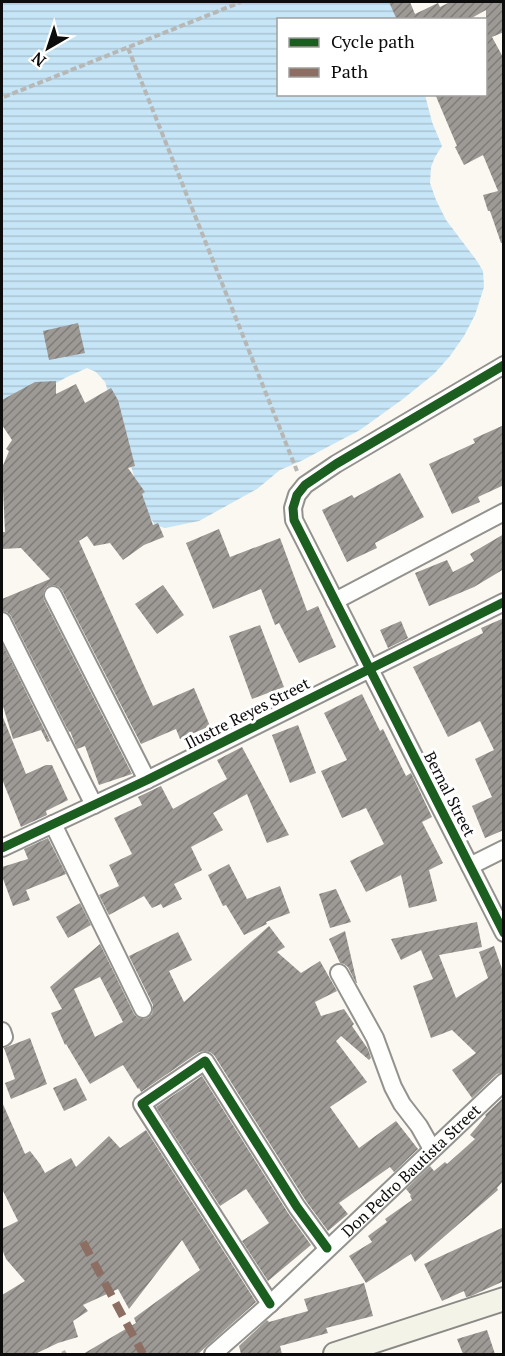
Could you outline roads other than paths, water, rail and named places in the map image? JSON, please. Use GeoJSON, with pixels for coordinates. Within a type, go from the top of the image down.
{"type":"FeatureCollection","features":[{"type":"Feature","properties":{"kind":"main road"},"geometry":{"type":"LineString","coordinates":[[335,1354],[504,1299]]}},
{"type":"Feature","properties":{"kind":"street","name":"Bernal Street"},"geometry":{"type":"LineString","coordinates":[[504,365],[336,464],[305,485],[297,495],[293,508],[294,520],[504,933]]}},
{"type":"Feature","properties":{"kind":"street"},"geometry":{"type":"LineString","coordinates":[[335,601],[504,512]]}},
{"type":"Feature","properties":{"kind":"street"},"geometry":{"type":"LineString","coordinates":[[53,595],[147,780]]}},
{"type":"Feature","properties":{"kind":"street","name":"Ilustre Reyes Street"},"geometry":{"type":"LineString","coordinates":[[2,848],[147,780],[504,602]]}},
{"type":"Feature","properties":{"kind":"street"},"geometry":{"type":"LineString","coordinates":[[2,621],[94,805]]}},
{"type":"Feature","properties":{"kind":"street"},"geometry":{"type":"LineString","coordinates":[[53,824],[143,1009]]}},
{"type":"Feature","properties":{"kind":"street"},"geometry":{"type":"LineString","coordinates":[[470,866],[504,849]]}},
{"type":"Feature","properties":{"kind":"street"},"geometry":{"type":"LineString","coordinates":[[339,972],[375,1038],[393,1087],[432,1149]]}},
{"type":"Feature","properties":{"kind":"street"},"geometry":{"type":"LineString","coordinates":[[2,1031],[4,1037],[2,1038]]}},
{"type":"Feature","properties":{"kind":"street"},"geometry":{"type":"LineString","coordinates":[[270,1304],[142,1104],[205,1061],[297,1207],[327,1248]]}},
{"type":"Feature","properties":{"kind":"street","name":"Don Pedro Bautista Street"},"geometry":{"type":"LineString","coordinates":[[213,1354],[270,1304],[504,1082]]}},
{"type":"Feature","properties":{"kind":"water"},"geometry":{"type":"Polygon","coordinates":[[[2,2],[401,2],[409,18],[277,18],[277,96],[425,96],[432,122],[442,146],[431,167],[430,183],[446,220],[483,271],[484,287],[475,315],[464,336],[434,374],[360,430],[280,470],[257,489],[199,521],[165,528],[155,525],[146,511],[105,382],[96,372],[87,368],[45,389],[5,401],[2,398],[2,2]]]}}]}
